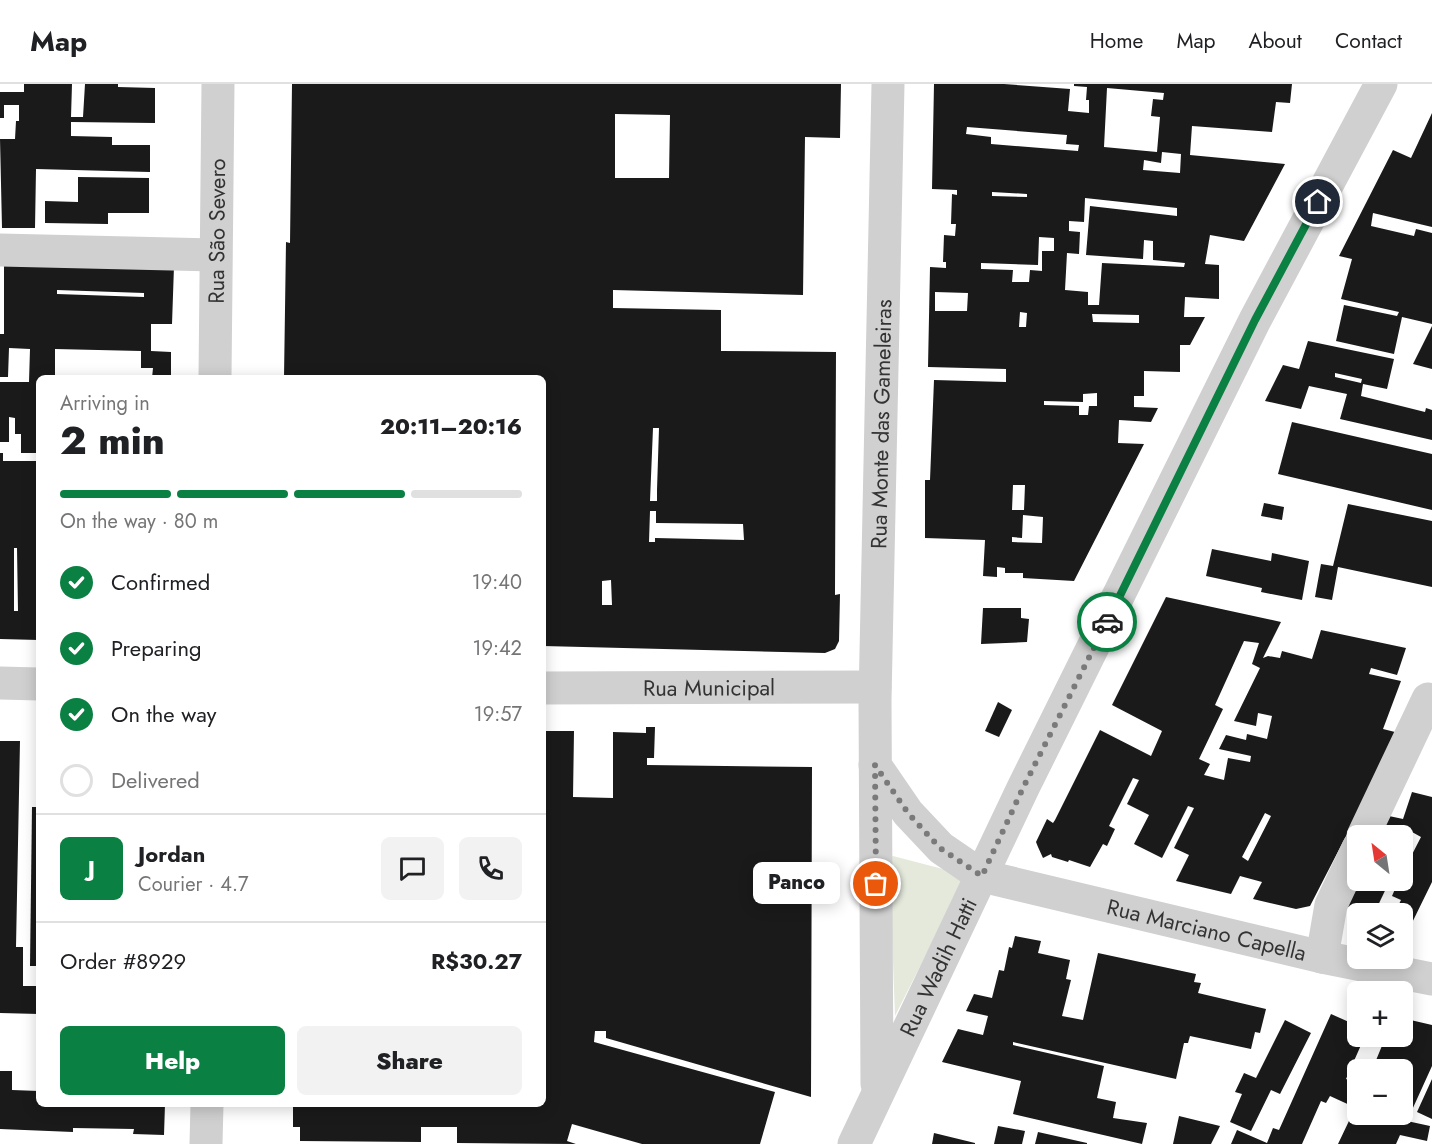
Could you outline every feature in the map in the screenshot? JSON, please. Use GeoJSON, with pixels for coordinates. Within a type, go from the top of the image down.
{"type":"FeatureCollection","features":[{"type":"Feature","properties":{"kind":"street","name":"Rua São Severo"},"geometry":{"type":"LineString","coordinates":[[215,375],[218,84]]}},
{"type":"Feature","properties":{"kind":"street","name":"Rua Monte das Gameleiras"},"geometry":{"type":"LineString","coordinates":[[877,1093],[875,765],[888,84]]}},
{"type":"Feature","properties":{"kind":"street","name":"Rua Wadih Hatti"},"geometry":{"type":"LineString","coordinates":[[854,1144],[1023,788],[1255,320],[1381,84]]}},
{"type":"Feature","properties":{"kind":"street"},"geometry":{"type":"LineString","coordinates":[[0,250],[215,255]]}},
{"type":"Feature","properties":{"kind":"street"},"geometry":{"type":"LineString","coordinates":[[0,683],[36,684]]}},
{"type":"Feature","properties":{"kind":"street","name":"Rua Municipal"},"geometry":{"type":"LineString","coordinates":[[546,688],[876,687]]}},
{"type":"Feature","properties":{"kind":"street"},"geometry":{"type":"LineString","coordinates":[[1369,825],[1428,699]]}},
{"type":"Feature","properties":{"kind":"street"},"geometry":{"type":"LineString","coordinates":[[875,765],[908,813],[940,848],[982,876]]}},
{"type":"Feature","properties":{"kind":"street"},"geometry":{"type":"LineString","coordinates":[[1322,957],[1331,905],[1347,871]]}},
{"type":"Feature","properties":{"kind":"street","name":"Rua Marciano Capella"},"geometry":{"type":"LineString","coordinates":[[982,876],[1322,957],[1432,979]]}},
{"type":"Feature","properties":{"kind":"street"},"geometry":{"type":"LineString","coordinates":[[206,1144],[207,1107]]}},
{"type":"Feature","properties":{"kind":"shaded area"},"geometry":{"type":"Polygon","coordinates":[[[889,855],[966,875],[895,1016],[889,855]]]}},
{"type":"Feature","properties":{"kind":"building"},"geometry":{"type":"Polygon","coordinates":[[[24,84],[72,84],[71,117],[83,117],[85,84],[118,84],[118,87],[155,88],[155,123],[71,122],[71,136],[112,137],[112,145],[150,145],[150,172],[36,169],[35,228],[2,228],[0,139],[15,139],[16,121],[19,121],[19,105],[4,105],[4,118],[0,118],[0,92],[24,92],[24,84]]]}},
{"type":"Feature","properties":{"kind":"building"},"geometry":{"type":"Polygon","coordinates":[[[292,84],[841,84],[840,138],[805,137],[803,295],[613,290],[613,308],[721,310],[721,351],[836,352],[835,595],[840,594],[839,641],[835,649],[825,653],[546,646],[546,375],[284,375],[286,242],[290,243],[292,84]],[[615,114],[615,178],[669,178],[670,115],[615,114]],[[653,428],[650,501],[657,501],[659,428],[653,428]],[[650,511],[649,542],[655,542],[655,538],[744,540],[743,524],[656,523],[656,511],[650,511]],[[611,580],[602,581],[602,605],[612,605],[611,580]]]}},
{"type":"Feature","properties":{"kind":"building"},"geometry":{"type":"Polygon","coordinates":[[[934,84],[1004,84],[1070,89],[1068,111],[1089,113],[1089,100],[1086,100],[1087,87],[1074,86],[1074,84],[1292,84],[1290,103],[1276,102],[1272,132],[1192,126],[1190,155],[1285,164],[1244,241],[1210,235],[1205,264],[1219,265],[1219,299],[1185,297],[1184,317],[1205,317],[1190,345],[1180,345],[1180,372],[1144,371],[1144,396],[1134,396],[1134,407],[1158,408],[1151,422],[1119,420],[1118,443],[1144,444],[1074,581],[1023,578],[1023,573],[1005,573],[1005,568],[997,567],[997,577],[983,576],[985,540],[925,538],[925,480],[930,480],[934,380],[1006,382],[1006,369],[928,367],[930,267],[946,268],[946,262],[943,262],[944,235],[955,236],[956,224],[951,224],[952,194],[957,195],[957,190],[932,189],[934,84]],[[1107,88],[1104,147],[1157,152],[1160,117],[1151,116],[1153,99],[1163,100],[1164,93],[1107,88]],[[967,127],[966,134],[991,137],[991,144],[1078,151],[1079,145],[1066,144],[1067,135],[967,127]],[[1162,152],[1161,163],[1144,160],[1143,170],[1180,173],[1181,154],[1162,152]],[[992,192],[992,196],[1027,197],[1027,194],[992,192]],[[1085,198],[1084,222],[1069,221],[1069,231],[1080,232],[1079,254],[1067,253],[1065,290],[1088,292],[1088,305],[1099,305],[1102,263],[1184,267],[1185,263],[1153,260],[1153,241],[1144,240],[1143,259],[1086,255],[1090,206],[1177,216],[1177,208],[1085,198]],[[1039,237],[1038,265],[981,263],[981,269],[1013,270],[1012,282],[1029,282],[1030,270],[1042,271],[1042,251],[1054,251],[1054,238],[1039,237]],[[935,292],[935,311],[967,311],[968,293],[935,292]],[[1020,312],[1019,327],[1026,327],[1027,313],[1020,312]],[[1092,314],[1093,322],[1139,323],[1139,315],[1092,314]],[[1097,393],[1083,394],[1083,402],[1044,401],[1044,405],[1079,406],[1079,415],[1088,415],[1089,406],[1097,406],[1097,393]],[[1013,485],[1012,510],[1024,510],[1025,485],[1013,485]],[[1023,515],[1022,538],[1012,537],[1012,542],[1042,543],[1043,517],[1023,515]]]}},
{"type":"Feature","properties":{"kind":"building"},"geometry":{"type":"Polygon","coordinates":[[[1432,113],[1432,227],[1373,213],[1371,226],[1414,236],[1416,229],[1432,233],[1432,324],[1402,317],[1394,354],[1336,341],[1344,305],[1397,316],[1399,312],[1341,299],[1352,259],[1339,256],[1393,150],[1411,158],[1432,113]]]}},
{"type":"Feature","properties":{"kind":"building"},"geometry":{"type":"Polygon","coordinates":[[[78,177],[149,178],[149,213],[108,213],[108,224],[45,223],[45,201],[78,202],[78,177]]]}},
{"type":"Feature","properties":{"kind":"building"},"geometry":{"type":"Polygon","coordinates":[[[4,258],[174,266],[172,324],[151,324],[151,351],[171,352],[171,375],[152,375],[153,368],[141,368],[141,351],[55,349],[55,375],[36,375],[36,453],[21,453],[21,434],[15,434],[15,418],[9,417],[9,442],[0,442],[0,382],[29,382],[30,349],[9,348],[8,377],[0,377],[0,334],[4,334],[4,258]],[[57,290],[57,294],[144,297],[144,293],[57,290]]]}},
{"type":"Feature","properties":{"kind":"building"},"geometry":{"type":"Polygon","coordinates":[[[1432,326],[1432,369],[1413,364],[1432,326]]]}},
{"type":"Feature","properties":{"kind":"building"},"geometry":{"type":"Polygon","coordinates":[[[1308,341],[1394,359],[1387,389],[1363,384],[1361,396],[1425,412],[1426,408],[1432,410],[1432,440],[1340,419],[1347,394],[1309,386],[1301,409],[1265,401],[1283,365],[1299,369],[1308,341]],[[1335,373],[1335,377],[1361,383],[1362,379],[1335,373]]]}},
{"type":"Feature","properties":{"kind":"building"},"geometry":{"type":"Polygon","coordinates":[[[1292,422],[1432,454],[1432,510],[1278,474],[1292,422]]]}},
{"type":"Feature","properties":{"kind":"building"},"geometry":{"type":"Polygon","coordinates":[[[0,453],[3,453],[3,461],[36,461],[36,640],[0,639],[0,453]],[[14,548],[14,611],[18,611],[17,548],[14,548]]]}},
{"type":"Feature","properties":{"kind":"building"},"geometry":{"type":"Polygon","coordinates":[[[1264,503],[1284,507],[1282,520],[1261,516],[1264,503]]]}},
{"type":"Feature","properties":{"kind":"building"},"geometry":{"type":"Polygon","coordinates":[[[1348,504],[1432,521],[1432,587],[1338,567],[1332,600],[1315,597],[1321,564],[1333,566],[1348,504]]]}},
{"type":"Feature","properties":{"kind":"building"},"geometry":{"type":"Polygon","coordinates":[[[1212,549],[1271,561],[1272,553],[1309,561],[1302,600],[1261,592],[1262,588],[1206,576],[1212,549]]]}},
{"type":"Feature","properties":{"kind":"building"},"geometry":{"type":"Polygon","coordinates":[[[1166,597],[1281,622],[1263,658],[1268,656],[1280,658],[1282,651],[1312,659],[1321,630],[1406,648],[1397,675],[1371,668],[1369,674],[1401,681],[1383,729],[1399,733],[1352,825],[1347,825],[1347,834],[1310,906],[1296,909],[1253,899],[1262,882],[1240,876],[1231,894],[1176,881],[1189,855],[1174,848],[1194,808],[1188,806],[1162,858],[1134,844],[1149,815],[1127,804],[1139,780],[1133,778],[1109,826],[1115,829],[1107,846],[1103,844],[1090,867],[1052,857],[1051,854],[1043,858],[1036,842],[1047,819],[1053,823],[1055,820],[1100,730],[1151,756],[1162,731],[1112,705],[1166,597]],[[1244,641],[1215,705],[1223,709],[1199,759],[1210,764],[1204,775],[1224,780],[1228,758],[1250,762],[1251,756],[1219,749],[1226,735],[1246,740],[1247,734],[1267,739],[1272,716],[1258,713],[1256,726],[1234,721],[1260,668],[1252,664],[1259,643],[1244,641]],[[1265,813],[1242,857],[1248,861],[1271,816],[1265,813]]]}},
{"type":"Feature","properties":{"kind":"building"},"geometry":{"type":"Polygon","coordinates":[[[983,608],[1021,608],[1021,618],[1029,619],[1027,642],[981,644],[983,608]]]}},
{"type":"Feature","properties":{"kind":"building"},"geometry":{"type":"Polygon","coordinates":[[[998,702],[1012,710],[999,737],[985,731],[998,702]]]}},
{"type":"Feature","properties":{"kind":"building"},"geometry":{"type":"Polygon","coordinates":[[[646,727],[655,727],[654,758],[647,758],[647,765],[812,767],[811,1097],[606,1038],[606,1031],[595,1031],[594,1042],[775,1092],[760,1144],[642,1144],[572,1124],[567,1141],[576,1144],[457,1143],[457,1127],[421,1127],[421,1142],[300,1141],[300,1127],[293,1127],[293,1107],[546,1107],[546,731],[574,731],[573,797],[613,798],[613,732],[646,733],[646,727]]]}},
{"type":"Feature","properties":{"kind":"building"},"geometry":{"type":"Polygon","coordinates":[[[0,741],[20,741],[16,947],[23,947],[23,986],[36,986],[36,1014],[0,1013],[0,741]]]}},
{"type":"Feature","properties":{"kind":"building"},"geometry":{"type":"Polygon","coordinates":[[[1412,792],[1432,797],[1432,882],[1413,921],[1413,903],[1400,903],[1401,900],[1392,896],[1394,891],[1413,891],[1413,853],[1421,837],[1413,833],[1413,825],[1385,825],[1389,816],[1403,819],[1412,792]]]}},
{"type":"Feature","properties":{"kind":"building"},"geometry":{"type":"Polygon","coordinates":[[[32,807],[36,807],[36,966],[30,966],[32,807]]]}},
{"type":"Feature","properties":{"kind":"building"},"geometry":{"type":"Polygon","coordinates":[[[1354,891],[1385,891],[1379,903],[1348,903],[1354,891]]]}},
{"type":"Feature","properties":{"kind":"building"},"geometry":{"type":"Polygon","coordinates":[[[1015,936],[1041,941],[1038,953],[1070,960],[1066,979],[1071,980],[1062,1016],[1083,1020],[1098,953],[1196,974],[1194,982],[1201,983],[1198,993],[1266,1009],[1260,1033],[1255,1032],[1251,1049],[1190,1036],[1188,1043],[1184,1043],[1176,1079],[1013,1042],[1013,1045],[1104,1066],[1097,1098],[1116,1102],[1113,1118],[1147,1123],[1142,1144],[1013,1114],[1021,1081],[942,1062],[958,1029],[983,1035],[988,1016],[966,1011],[974,994],[992,998],[999,970],[1004,971],[1009,947],[1012,948],[1015,936]]]}},
{"type":"Feature","properties":{"kind":"building"},"geometry":{"type":"Polygon","coordinates":[[[1331,1014],[1347,1021],[1347,1047],[1360,1047],[1355,1059],[1347,1059],[1347,1104],[1330,1096],[1326,1103],[1321,1101],[1302,1144],[1231,1144],[1237,1130],[1267,1143],[1273,1128],[1279,1130],[1331,1014]]]}},
{"type":"Feature","properties":{"kind":"building"},"geometry":{"type":"Polygon","coordinates":[[[1285,1020],[1311,1033],[1280,1094],[1271,1090],[1251,1131],[1230,1122],[1242,1094],[1235,1092],[1244,1073],[1256,1078],[1285,1020]]]}},
{"type":"Feature","properties":{"kind":"building"},"geometry":{"type":"Polygon","coordinates":[[[1413,1021],[1432,1025],[1432,1066],[1413,1108],[1413,1059],[1377,1059],[1381,1047],[1413,1047],[1413,1021]]]}},
{"type":"Feature","properties":{"kind":"building"},"geometry":{"type":"Polygon","coordinates":[[[0,1071],[12,1071],[12,1090],[36,1091],[36,1107],[165,1107],[164,1135],[133,1134],[134,1129],[73,1128],[73,1132],[0,1129],[0,1071]]]}},
{"type":"Feature","properties":{"kind":"building"},"geometry":{"type":"Polygon","coordinates":[[[1432,1079],[1432,1119],[1417,1112],[1432,1079]]]}},
{"type":"Feature","properties":{"kind":"building"},"geometry":{"type":"Polygon","coordinates":[[[1179,1116],[1220,1126],[1211,1144],[1173,1144],[1179,1116]]]}},
{"type":"Feature","properties":{"kind":"building"},"geometry":{"type":"Polygon","coordinates":[[[1413,1122],[1430,1126],[1427,1141],[1400,1135],[1396,1144],[1338,1144],[1347,1125],[1413,1125],[1413,1122]]]}},
{"type":"Feature","properties":{"kind":"building"},"geometry":{"type":"Polygon","coordinates":[[[998,1126],[1025,1131],[1022,1144],[994,1144],[998,1126]]]}},
{"type":"Feature","properties":{"kind":"building"},"geometry":{"type":"Polygon","coordinates":[[[1038,1132],[1087,1143],[1087,1144],[1035,1144],[1038,1132]]]}},
{"type":"Feature","properties":{"kind":"building"},"geometry":{"type":"Polygon","coordinates":[[[934,1133],[975,1143],[975,1144],[932,1144],[934,1133]]]}},
{"type":"Feature","properties":{"kind":"way so far"},"geometry":{"type":"LineString","coordinates":[[876,884],[875,765],[908,813],[940,848],[982,876],[1023,788],[1107,622]]}},
{"type":"Feature","properties":{"kind":"place","name":"Panco"},"geometry":{"type":"Point","coordinates":[876,884]}},
{"type":"Feature","properties":{"kind":"route"},"geometry":{"type":"LineString","coordinates":[[1107,622],[1255,320],[1318,202]]}}]}
